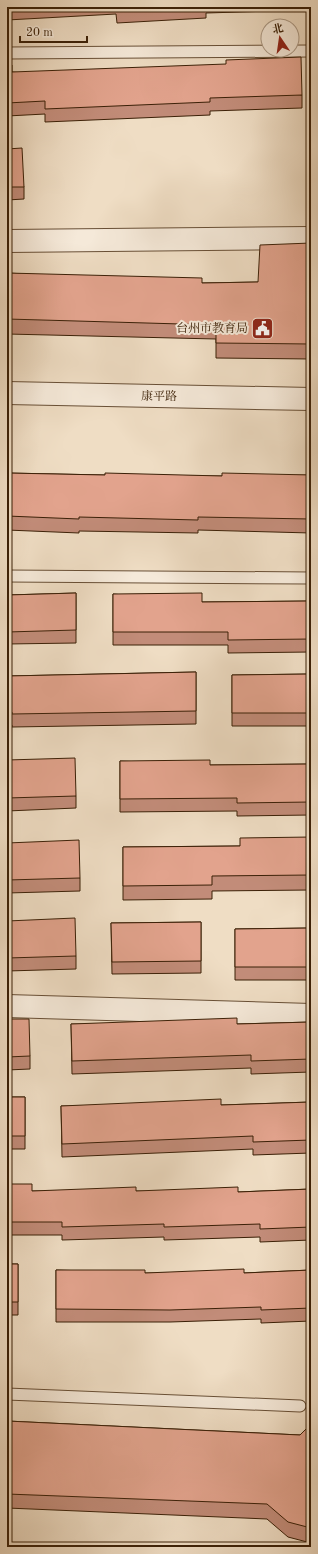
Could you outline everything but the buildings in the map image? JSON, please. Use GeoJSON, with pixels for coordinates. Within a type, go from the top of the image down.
{"type":"FeatureCollection","features":[{"type":"Feature","properties":{"kind":"street"},"geometry":{"type":"LineString","coordinates":[[7,241],[311,238]]}},
{"type":"Feature","properties":{"kind":"street","name":"康平路"},"geometry":{"type":"LineString","coordinates":[[7,394],[311,399]]}},
{"type":"Feature","properties":{"kind":"street"},"geometry":{"type":"LineString","coordinates":[[7,1006],[311,1015]]}},
{"type":"Feature","properties":{"kind":"lane"},"geometry":{"type":"LineString","coordinates":[[7,53],[311,50]]}},
{"type":"Feature","properties":{"kind":"lane"},"geometry":{"type":"LineString","coordinates":[[7,576],[311,578]]}},
{"type":"Feature","properties":{"kind":"lane"},"geometry":{"type":"LineString","coordinates":[[7,1394],[300,1406]]}},
{"type":"Feature","properties":{"kind":"place","name":"台州市教育局"},"geometry":{"type":"Point","coordinates":[263,328]}}]}
